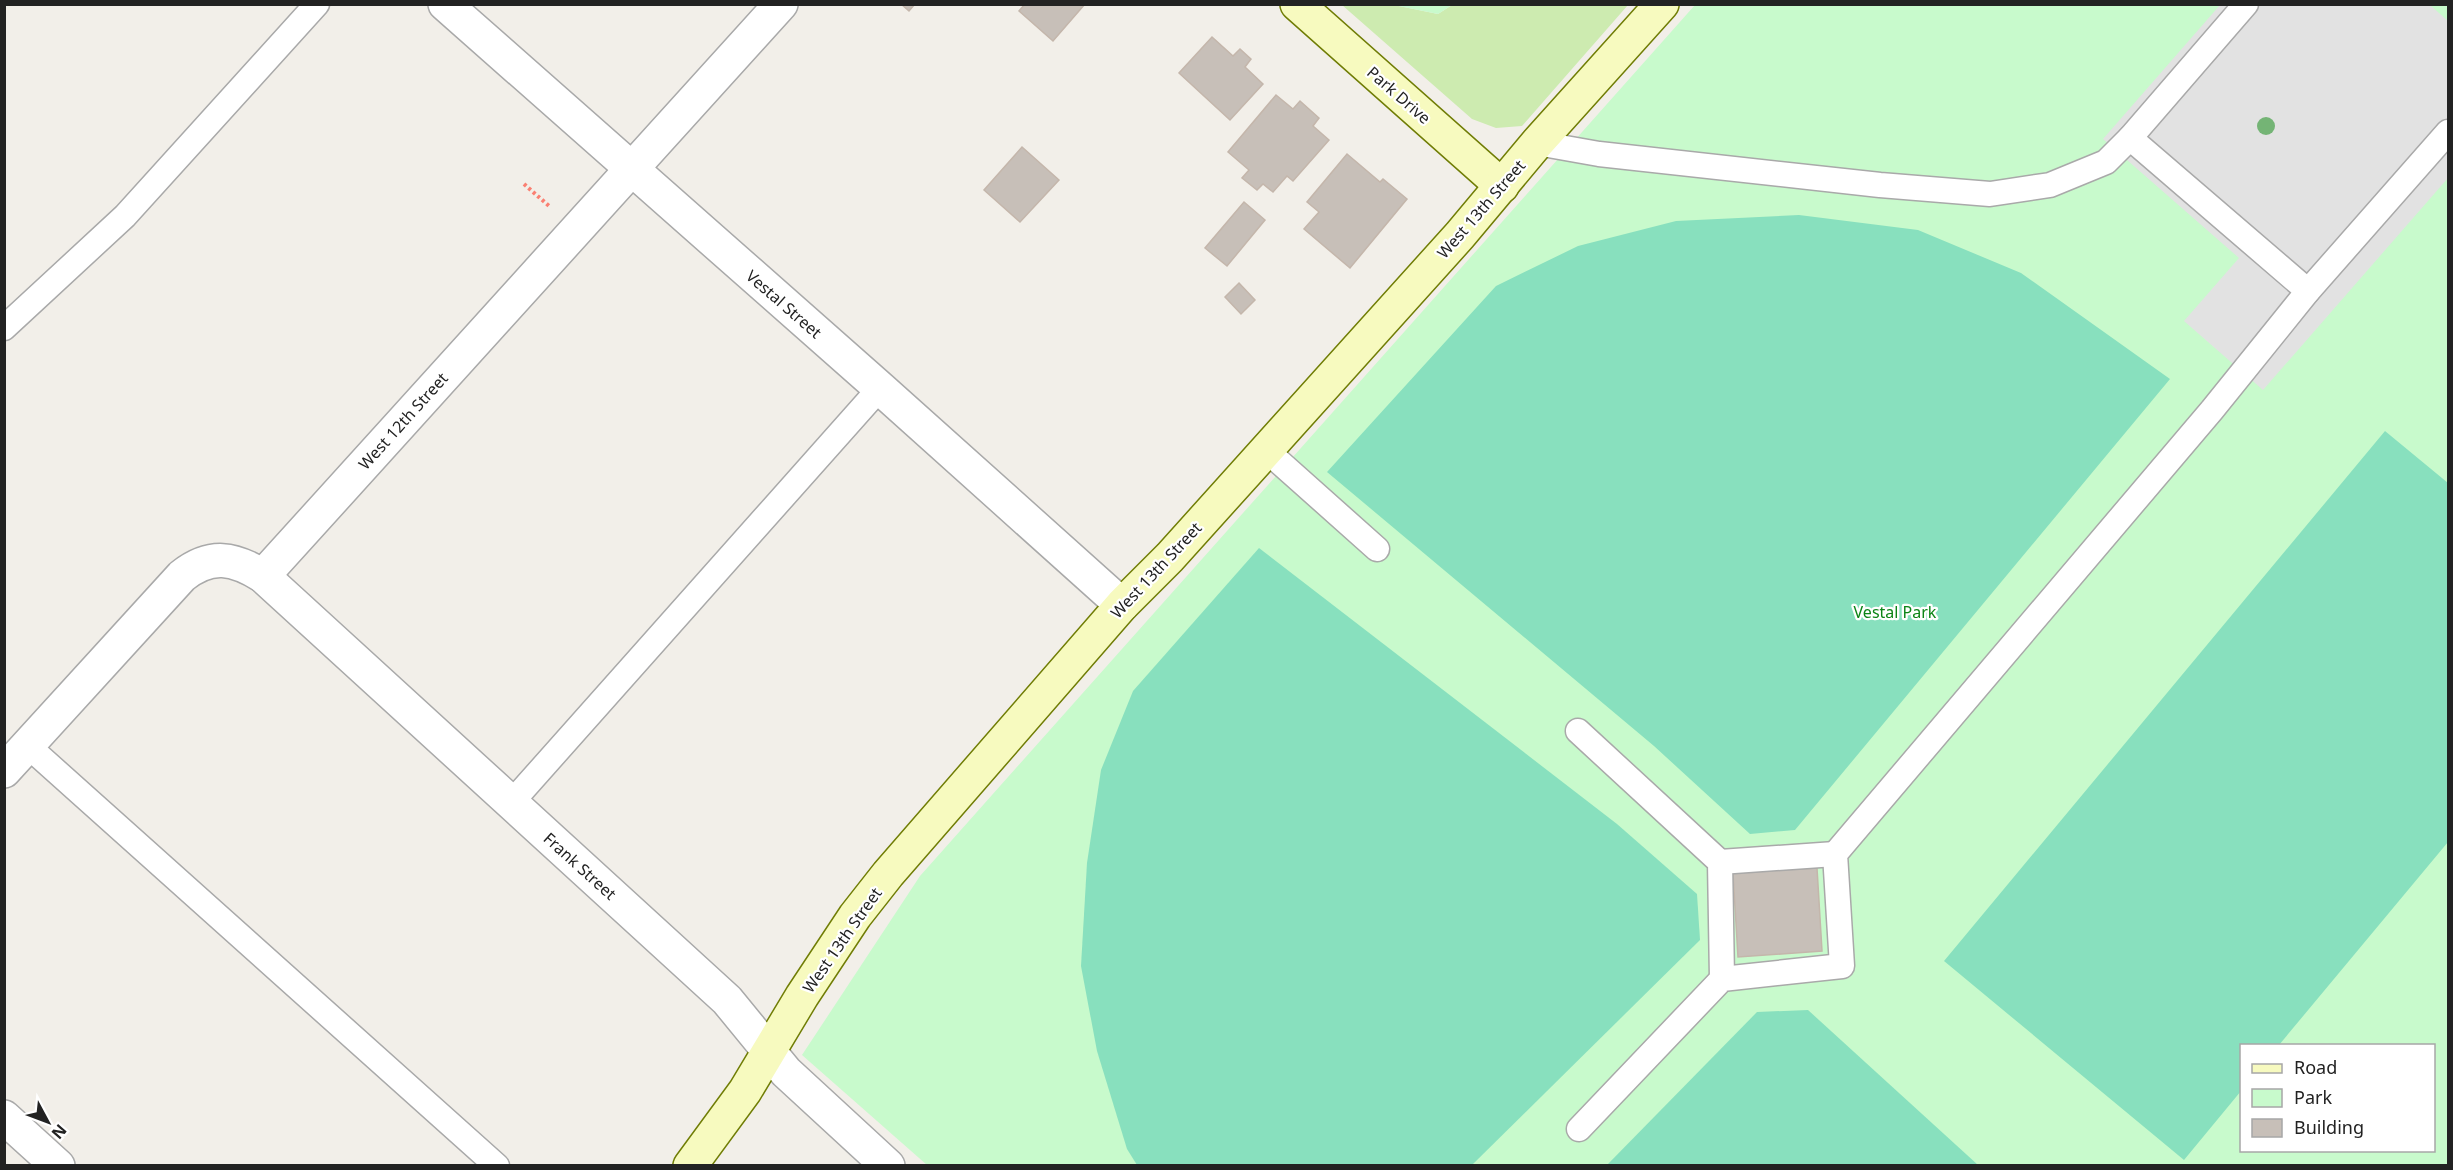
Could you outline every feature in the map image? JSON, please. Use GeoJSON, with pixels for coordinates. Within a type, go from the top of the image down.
{"type":"FeatureCollection","features":[{"type":"Feature","properties":{"kind":"street","name":"Vestal Street"},"geometry":{"type":"LineString","coordinates":[[445,4],[1122,605]]}},
{"type":"Feature","properties":{"kind":"street","name":"West 12th Street"},"geometry":{"type":"LineString","coordinates":[[263,576],[781,4]]}},
{"type":"Feature","properties":{"kind":"street","name":"Park Drive"},"geometry":{"type":"LineString","coordinates":[[1297,4],[1502,186]]}},
{"type":"Feature","properties":{"kind":"street","name":"West 13th Street"},"geometry":{"type":"LineString","coordinates":[[690,1166],[745,1090],[802,996],[855,916],[888,874],[1122,605],[1170,557],[1662,4]]}},
{"type":"Feature","properties":{"kind":"street"},"geometry":{"type":"LineString","coordinates":[[4,771],[182,576],[194,566],[208,561],[226,560],[243,564],[263,576]]}},
{"type":"Feature","properties":{"kind":"street","name":"Frank Street"},"geometry":{"type":"LineString","coordinates":[[263,576],[727,1000],[786,1072],[888,1166]]}},
{"type":"Feature","properties":{"kind":"street"},"geometry":{"type":"LineString","coordinates":[[4,1117],[58,1166]]}},
{"type":"Feature","properties":{"kind":"lane"},"geometry":{"type":"LineString","coordinates":[[4,328],[125,216],[317,4]]}},
{"type":"Feature","properties":{"kind":"lane"},"geometry":{"type":"LineString","coordinates":[[1537,143],[1599,154],[1880,185],[1990,194],[2050,185],[2106,162],[2130,138],[2246,4]]}},
{"type":"Feature","properties":{"kind":"lane"},"geometry":{"type":"LineString","coordinates":[[1579,1129],[1722,979],[1842,966],[1835,854],[2212,410],[2308,291],[2448,132]]}},
{"type":"Feature","properties":{"kind":"lane"},"geometry":{"type":"LineString","coordinates":[[2130,138],[2308,291]]}},
{"type":"Feature","properties":{"kind":"lane"},"geometry":{"type":"LineString","coordinates":[[511,803],[880,388]]}},
{"type":"Feature","properties":{"kind":"lane"},"geometry":{"type":"LineString","coordinates":[[1266,450],[1377,549]]}},
{"type":"Feature","properties":{"kind":"lane"},"geometry":{"type":"LineString","coordinates":[[1578,731],[1720,862],[1722,979]]}},
{"type":"Feature","properties":{"kind":"lane"},"geometry":{"type":"LineString","coordinates":[[28,746],[497,1166]]}},
{"type":"Feature","properties":{"kind":"lane"},"geometry":{"type":"LineString","coordinates":[[1720,862],[1835,854]]}},
{"type":"Feature","properties":{"kind":"path"},"geometry":{"type":"LineString","coordinates":[[524,184],[554,210]]}},
{"type":"Feature","properties":{"kind":"green space"},"geometry":{"type":"Polygon","coordinates":[[[1342,5],[1394,5],[1438,14],[1452,5],[1628,5],[1522,126],[1496,128],[1472,119],[1342,5]]]}},
{"type":"Feature","properties":{"kind":"green space"},"geometry":{"type":"Polygon","coordinates":[[[1394,5],[1452,5],[1438,14],[1394,5]]]}},
{"type":"Feature","properties":{"kind":"green space","name":"Vestal Park"},"geometry":{"type":"Polygon","coordinates":[[[1695,5],[2448,5],[2448,1165],[927,1165],[802,1055],[920,876],[1695,5]]]}},
{"type":"Feature","properties":{"kind":"green space"},"geometry":{"type":"Polygon","coordinates":[[[1799,215],[1918,230],[2021,273],[2170,379],[1795,830],[1750,834],[1654,746],[1327,472],[1496,286],[1578,246],[1676,221],[1799,215]]]}},
{"type":"Feature","properties":{"kind":"green space"},"geometry":{"type":"Polygon","coordinates":[[[2385,431],[2448,483],[2448,842],[2280,1044],[2240,1044],[2240,1092],[2184,1160],[1944,961],[2385,431]]]}},
{"type":"Feature","properties":{"kind":"green space"},"geometry":{"type":"Polygon","coordinates":[[[1259,548],[1617,824],[1697,894],[1700,940],[1472,1165],[1137,1165],[1127,1149],[1097,1051],[1081,966],[1087,863],[1101,770],[1133,691],[1259,548]]]}},
{"type":"Feature","properties":{"kind":"green space"},"geometry":{"type":"Polygon","coordinates":[[[1808,1010],[1978,1165],[1607,1165],[1757,1012],[1808,1010]]]}},
{"type":"Feature","properties":{"kind":"shaded area"},"geometry":{"type":"Polygon","coordinates":[[[2220,5],[2430,5],[2448,21],[2448,178],[2263,390],[2184,321],[2239,258],[2103,139],[2220,5]]]}},
{"type":"Feature","properties":{"kind":"building"},"geometry":{"type":"Polygon","coordinates":[[[901,4],[915,4],[909,11],[901,4]]]}},
{"type":"Feature","properties":{"kind":"building"},"geometry":{"type":"Polygon","coordinates":[[[1025,4],[1085,4],[1053,41],[1019,11],[1025,4]]]}},
{"type":"Feature","properties":{"kind":"building"},"geometry":{"type":"Polygon","coordinates":[[[1212,37],[1233,56],[1240,49],[1251,59],[1245,67],[1263,84],[1230,120],[1179,73],[1212,37]]]}},
{"type":"Feature","properties":{"kind":"building"},"geometry":{"type":"Polygon","coordinates":[[[1276,95],[1293,109],[1300,101],[1319,118],[1313,126],[1329,140],[1293,181],[1287,176],[1273,192],[1263,184],[1257,190],[1242,178],[1249,170],[1228,152],[1276,95]]]}},
{"type":"Feature","properties":{"kind":"building"},"geometry":{"type":"Polygon","coordinates":[[[1022,147],[1059,180],[1020,222],[984,190],[1022,147]]]}},
{"type":"Feature","properties":{"kind":"building"},"geometry":{"type":"Polygon","coordinates":[[[1347,154],[1380,182],[1383,179],[1407,199],[1350,268],[1304,229],[1319,212],[1307,202],[1347,154]]]}},
{"type":"Feature","properties":{"kind":"building"},"geometry":{"type":"Polygon","coordinates":[[[1244,202],[1265,220],[1227,266],[1205,248],[1244,202]]]}},
{"type":"Feature","properties":{"kind":"building"},"geometry":{"type":"Polygon","coordinates":[[[1239,283],[1255,300],[1241,314],[1225,297],[1239,283]]]}},
{"type":"Feature","properties":{"kind":"building"},"geometry":{"type":"Polygon","coordinates":[[[1817,868],[1822,951],[1738,957],[1733,873],[1817,868]]]}}]}
